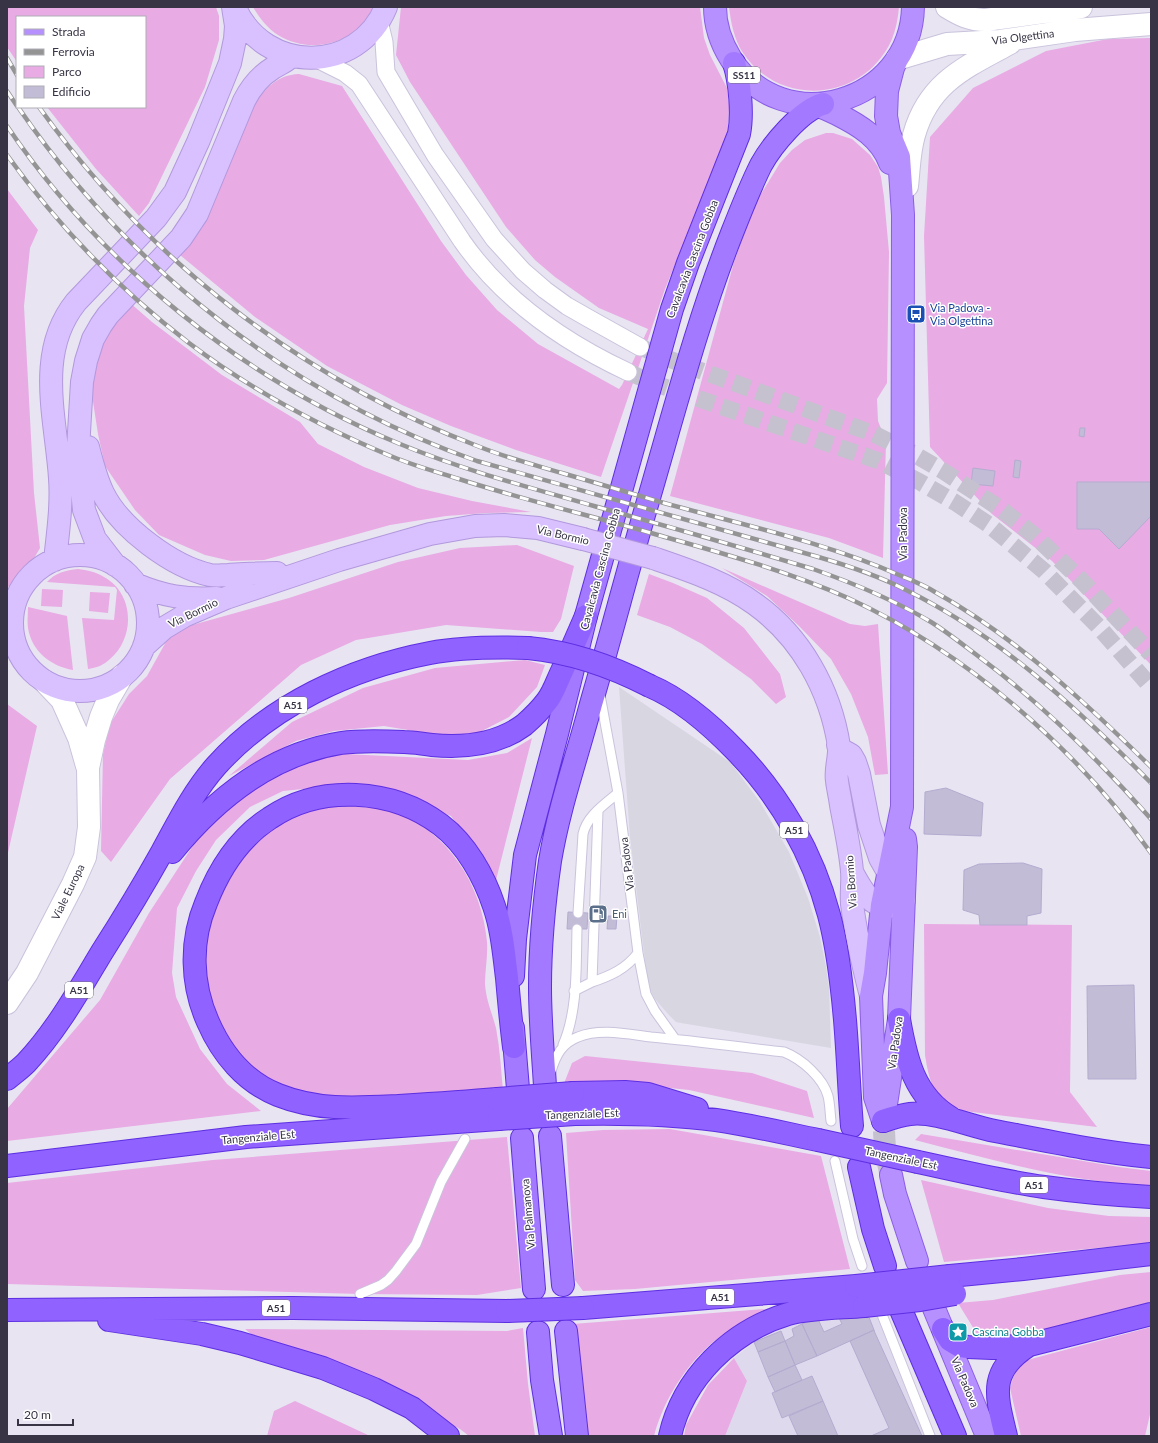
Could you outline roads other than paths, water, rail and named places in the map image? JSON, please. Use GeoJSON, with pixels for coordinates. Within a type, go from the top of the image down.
{"type":"FeatureCollection","features":[{"type":"Feature","properties":{"kind":"highway","name":"Cavalcavia Cascina Gobba"},"geometry":{"type":"LineString","coordinates":[[518,1089],[514,1047],[513,958],[525,855],[586,616],[672,309],[688,263],[722,181],[739,134],[741,126],[740,98],[738,78],[734,63]]}},
{"type":"Feature","properties":{"kind":"highway"},"geometry":{"type":"LineString","coordinates":[[546,1086],[540,988],[543,916],[550,861],[564,795],[628,569],[713,284],[759,169],[767,155],[780,138],[801,117],[817,105]]}},
{"type":"Feature","properties":{"kind":"highway"},"geometry":{"type":"LineString","coordinates":[[140,892],[179,843],[210,810],[254,776],[294,756],[317,748],[352,742],[406,742],[451,745],[477,744],[500,738],[517,729],[525,724],[542,707],[551,695],[586,616]]}},
{"type":"Feature","properties":{"kind":"highway","name":"A51"},"geometry":{"type":"LineString","coordinates":[[7,1079],[26,1063],[46,1039],[71,1003],[140,892],[195,793],[215,767],[253,732],[284,710],[326,686],[365,669],[432,652],[467,648],[528,648],[555,651],[590,660],[613,668],[674,698],[694,712],[726,740],[753,768],[771,793],[788,819],[811,862],[829,916],[838,964],[846,1030],[852,1126]]}},
{"type":"Feature","properties":{"kind":"highway"},"geometry":{"type":"LineString","coordinates":[[498,1109],[330,1108],[303,1103],[277,1095],[245,1075],[228,1057],[214,1035],[201,1004],[195,972],[194,954],[199,923],[211,888],[224,863],[234,850],[271,816],[289,807],[318,798],[342,794],[375,796],[414,809],[433,819],[450,833],[470,857],[481,873],[495,908],[503,941],[514,1047]]}},
{"type":"Feature","properties":{"kind":"highway"},"geometry":{"type":"LineString","coordinates":[[899,1019],[904,1049],[920,1089],[935,1107],[954,1120]]}},
{"type":"Feature","properties":{"kind":"highway","name":"Tangenziale Est"},"geometry":{"type":"LineString","coordinates":[[7,1166],[498,1109],[574,1103],[614,1113],[652,1114],[717,1120],[758,1127],[1004,1180],[1045,1187],[1151,1197]]}},
{"type":"Feature","properties":{"kind":"highway"},"geometry":{"type":"LineString","coordinates":[[883,1126],[904,1115],[915,1114],[954,1120],[981,1128],[1014,1135],[1105,1151],[1151,1157]]}},
{"type":"Feature","properties":{"kind":"highway"},"geometry":{"type":"LineString","coordinates":[[550,1136],[563,1285]]}},
{"type":"Feature","properties":{"kind":"highway","name":"Via Palmanova"},"geometry":{"type":"LineString","coordinates":[[522,1138],[534,1290]]}},
{"type":"Feature","properties":{"kind":"highway"},"geometry":{"type":"LineString","coordinates":[[859,1167],[873,1229],[885,1266]]}},
{"type":"Feature","properties":{"kind":"highway","name":"A51"},"geometry":{"type":"LineString","coordinates":[[7,1310],[294,1308],[507,1311],[583,1308],[859,1276],[952,1285],[1023,1269],[1151,1254]]}},
{"type":"Feature","properties":{"kind":"highway"},"geometry":{"type":"LineString","coordinates":[[670,1436],[675,1417],[682,1402],[700,1373],[711,1360],[744,1334],[761,1325],[789,1314],[882,1309],[920,1300],[952,1285]]}},
{"type":"Feature","properties":{"kind":"highway"},"geometry":{"type":"LineString","coordinates":[[882,1309],[955,1436]]}},
{"type":"Feature","properties":{"kind":"highway"},"geometry":{"type":"LineString","coordinates":[[44,1310],[202,1334],[271,1352],[323,1368],[374,1389],[412,1408],[448,1436]]}},
{"type":"Feature","properties":{"kind":"highway"},"geometry":{"type":"LineString","coordinates":[[942,1329],[950,1340],[960,1346],[986,1349],[1029,1345],[1151,1314]]}},
{"type":"Feature","properties":{"kind":"highway"},"geometry":{"type":"LineString","coordinates":[[566,1331],[577,1436]]}},
{"type":"Feature","properties":{"kind":"highway"},"geometry":{"type":"LineString","coordinates":[[538,1332],[542,1380],[551,1436]]}},
{"type":"Feature","properties":{"kind":"highway"},"geometry":{"type":"LineString","coordinates":[[1006,1436],[998,1400],[999,1378],[1007,1363],[1016,1354],[1029,1345]]}},
{"type":"Feature","properties":{"kind":"main road"},"geometry":{"type":"LineString","coordinates":[[234,7],[244,24],[256,38],[274,50],[292,56],[315,58],[331,56],[347,50],[366,36],[383,14]]}},
{"type":"Feature","properties":{"kind":"main road"},"geometry":{"type":"LineString","coordinates":[[56,560],[60,479],[55,434],[51,362],[56,338],[65,316],[76,302],[156,218],[175,192],[198,142],[230,63],[236,26],[234,7]]}},
{"type":"Feature","properties":{"kind":"main road","name":"SS11"},"geometry":{"type":"LineString","coordinates":[[715,8],[720,38],[726,51],[742,73],[762,90],[786,100],[817,105],[841,100],[859,94],[880,79],[897,59],[908,37],[913,7]]}},
{"type":"Feature","properties":{"kind":"main road"},"geometry":{"type":"LineString","coordinates":[[115,565],[95,539],[84,510],[78,449],[81,398],[86,361],[93,339],[108,315],[185,233],[200,207],[250,90],[265,74],[292,56]]}},
{"type":"Feature","properties":{"kind":"main road","name":"Via Padova"},"geometry":{"type":"LineString","coordinates":[[883,1126],[899,1019],[906,847],[901,814],[903,215],[899,157],[889,133],[886,116],[887,92],[893,68],[897,59]]}},
{"type":"Feature","properties":{"kind":"main road","name":"Via Padova"},"geometry":{"type":"LineString","coordinates":[[817,105],[862,128],[874,138],[888,157],[901,193]]}},
{"type":"Feature","properties":{"kind":"main road"},"geometry":{"type":"LineString","coordinates":[[81,398],[85,436],[92,463],[104,494],[119,517],[164,555],[183,566],[211,575],[304,571]]}},
{"type":"Feature","properties":{"kind":"main road","name":"Via Bormio"},"geometry":{"type":"LineString","coordinates":[[144,646],[164,628],[184,616],[226,598],[304,571],[408,540],[452,529],[475,526],[521,526],[559,532],[653,558],[702,575],[732,590],[755,604],[784,630],[795,642],[817,676],[825,692],[833,718],[840,758],[837,781],[852,872],[851,892],[853,912],[861,958],[871,996]]}},
{"type":"Feature","properties":{"kind":"main road"},"geometry":{"type":"LineString","coordinates":[[83,555],[103,559],[115,565],[136,584],[143,598],[147,614],[147,630],[144,646],[133,666],[122,676],[106,686],[88,690],[67,690],[44,681],[29,668],[12,645],[12,617],[16,599],[14,595],[36,571],[56,560],[69,556],[83,555]]}},
{"type":"Feature","properties":{"kind":"main road","name":"Via Bormio"},"geometry":{"type":"LineString","coordinates":[[136,584],[153,592],[182,598],[226,598]]}},
{"type":"Feature","properties":{"kind":"main road"},"geometry":{"type":"LineString","coordinates":[[838,745],[842,750],[851,756],[855,762],[871,831],[880,858],[904,900],[892,906],[882,905],[867,897],[852,872]]}},
{"type":"Feature","properties":{"kind":"main road","name":"Via Padova"},"geometry":{"type":"LineString","coordinates":[[883,1126],[875,1097],[871,996],[882,905],[901,814]]}},
{"type":"Feature","properties":{"kind":"main road"},"geometry":{"type":"LineString","coordinates":[[891,1175],[895,1194],[917,1261]]}},
{"type":"Feature","properties":{"kind":"main road","name":"Via Padova"},"geometry":{"type":"LineString","coordinates":[[933,1306],[987,1436]]}},
{"type":"Feature","properties":{"kind":"street","name":"Via Olgettina"},"geometry":{"type":"LineString","coordinates":[[947,7],[964,17],[985,20],[1068,8]]}},
{"type":"Feature","properties":{"kind":"street"},"geometry":{"type":"LineString","coordinates":[[383,14],[386,72],[435,155],[494,239],[522,271],[545,290],[567,306],[640,347]]}},
{"type":"Feature","properties":{"kind":"street","name":"Via Olgettina"},"geometry":{"type":"LineString","coordinates":[[897,59],[947,44],[1018,39],[1075,30],[1151,24]]}},
{"type":"Feature","properties":{"kind":"street"},"geometry":{"type":"LineString","coordinates":[[903,215],[910,154],[914,135],[929,102],[943,84],[958,72],[970,64],[1018,39]]}},
{"type":"Feature","properties":{"kind":"street"},"geometry":{"type":"LineString","coordinates":[[315,58],[345,73],[359,84],[462,241],[478,263],[498,284],[520,304],[554,329],[589,352],[628,372]]}},
{"type":"Feature","properties":{"kind":"street","name":"Viale Europa"},"geometry":{"type":"LineString","coordinates":[[7,1003],[27,973],[73,884],[85,857],[89,827],[88,768],[101,717],[108,700],[122,676]]}},
{"type":"Feature","properties":{"kind":"street","name":"Viale Europa"},"geometry":{"type":"LineString","coordinates":[[44,681],[62,700],[79,738],[88,768]]}},
{"type":"Feature","properties":{"kind":"lane","name":"Via Padova"},"geometry":{"type":"LineString","coordinates":[[597,682],[618,793],[638,953],[646,994],[654,1011],[675,1039]]}},
{"type":"Feature","properties":{"kind":"lane"},"geometry":{"type":"LineString","coordinates":[[578,913],[583,834],[588,820],[618,793]]}},
{"type":"Feature","properties":{"kind":"lane"},"geometry":{"type":"LineString","coordinates":[[592,982],[598,811]]}},
{"type":"Feature","properties":{"kind":"lane"},"geometry":{"type":"LineString","coordinates":[[546,1086],[554,1060],[569,1033],[572,1021],[577,929]]}},
{"type":"Feature","properties":{"kind":"lane"},"geometry":{"type":"LineString","coordinates":[[574,991],[613,974],[627,966],[638,953]]}},
{"type":"Feature","properties":{"kind":"lane"},"geometry":{"type":"LineString","coordinates":[[563,1045],[578,1037],[606,1032],[784,1052],[790,1054],[809,1068],[824,1088],[829,1100],[831,1121]]}},
{"type":"Feature","properties":{"kind":"lane"},"geometry":{"type":"LineString","coordinates":[[360,1294],[381,1285],[388,1280],[416,1244],[441,1182],[465,1140]]}},
{"type":"Feature","properties":{"kind":"lane"},"geometry":{"type":"LineString","coordinates":[[835,1161],[853,1239],[859,1276]]}},
{"type":"Feature","properties":{"kind":"lane"},"geometry":{"type":"LineString","coordinates":[[882,1309],[930,1436]]}},
{"type":"Feature","properties":{"kind":"tunnel"},"geometry":{"type":"LineString","coordinates":[[640,347],[874,434],[912,453],[943,471],[1001,509],[1035,536],[1081,580],[1151,654]]}},
{"type":"Feature","properties":{"kind":"tunnel"},"geometry":{"type":"LineString","coordinates":[[628,372],[656,384],[879,461],[956,503],[988,524],[1044,571],[1098,626],[1151,687]]}},
{"type":"Feature","properties":{"kind":"tunnel"},"geometry":{"type":"LineString","coordinates":[[884,1131],[885,1150],[890,1172]]}},
{"type":"Feature","properties":{"kind":"railway"},"geometry":{"type":"LineString","coordinates":[[7,58],[16,73]]}},
{"type":"Feature","properties":{"kind":"railway"},"geometry":{"type":"LineString","coordinates":[[7,91],[16,104]]}},
{"type":"Feature","properties":{"kind":"railway"},"geometry":{"type":"LineString","coordinates":[[19,108],[62,166],[111,222],[163,273],[220,320],[280,363],[343,401],[409,434],[477,461],[827,559],[884,580],[906,590],[941,608],[1006,652],[1036,676],[1095,728],[1151,783]]}},
{"type":"Feature","properties":{"kind":"railway"},"geometry":{"type":"LineString","coordinates":[[40,108],[82,163],[129,216],[180,265],[234,310],[292,351],[352,387],[415,419],[500,455],[842,553],[871,563],[931,589],[965,610],[1022,650],[1075,695],[1151,767]]}},
{"type":"Feature","properties":{"kind":"railway"},"geometry":{"type":"LineString","coordinates":[[7,126],[44,177],[86,225],[132,271],[180,313],[232,352],[286,387],[342,418],[400,444],[448,462],[520,485],[813,569],[858,586],[903,606],[949,634],[1025,693],[1069,733],[1111,775],[1151,819]]}},
{"type":"Feature","properties":{"kind":"railway"},"geometry":{"type":"LineString","coordinates":[[7,155],[47,207],[91,256],[115,279],[163,323],[189,343],[262,392],[339,433],[393,457],[484,487],[754,563],[825,588],[892,620],[935,646],[1016,706],[1089,776],[1151,853]]}},
{"type":"Feature","properties":{"kind":"place","name":"Via Padova - Via Olgettina"},"geometry":{"type":"Point","coordinates":[916,314]}},
{"type":"Feature","properties":{"kind":"place","name":"Eni"},"geometry":{"type":"Point","coordinates":[598,914]}},
{"type":"Feature","properties":{"kind":"place","name":"Cascina Gobba"},"geometry":{"type":"Point","coordinates":[958,1332]}}]}
